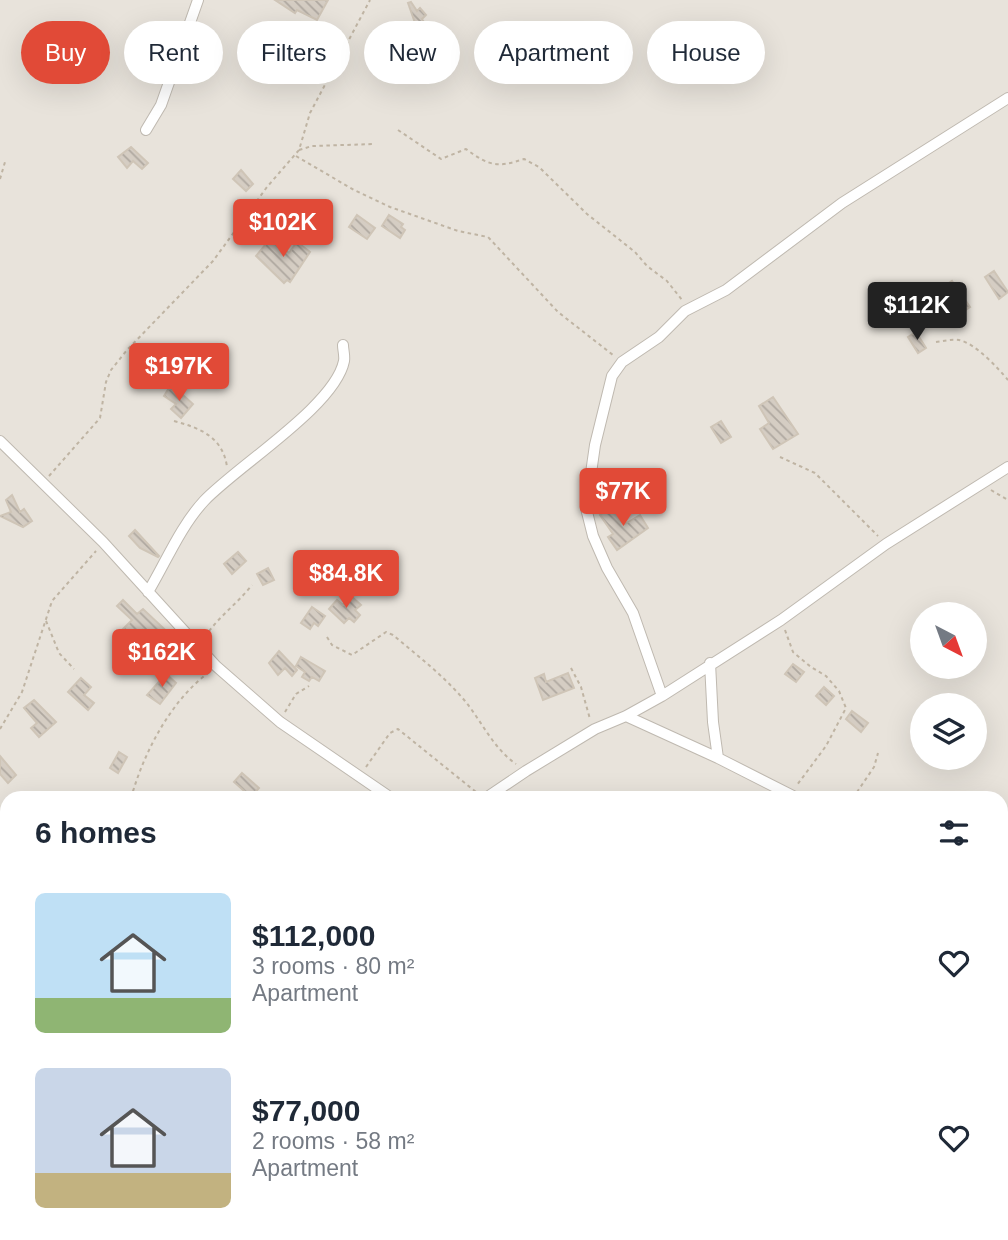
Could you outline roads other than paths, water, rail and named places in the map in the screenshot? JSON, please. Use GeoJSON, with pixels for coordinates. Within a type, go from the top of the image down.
{"type":"FeatureCollection","features":[{"type":"Feature","properties":{"kind":"street"},"geometry":{"type":"LineString","coordinates":[[146,130],[160,105],[198,0]]}},
{"type":"Feature","properties":{"kind":"street"},"geometry":{"type":"LineString","coordinates":[[662,696],[633,613],[607,568],[593,536],[586,508],[595,445],[612,376],[622,362],[659,337],[685,312],[726,290],[842,203],[1008,98]]}},
{"type":"Feature","properties":{"kind":"street"},"geometry":{"type":"LineString","coordinates":[[148,593],[185,526],[203,502],[228,478],[279,439],[318,402],[338,375],[344,360],[343,345]]}},
{"type":"Feature","properties":{"kind":"street"},"geometry":{"type":"LineString","coordinates":[[0,441],[103,542],[215,666],[280,722],[381,791]]}},
{"type":"Feature","properties":{"kind":"street"},"geometry":{"type":"LineString","coordinates":[[495,791],[595,729],[662,696],[781,620],[886,544],[1008,467]]}},
{"type":"Feature","properties":{"kind":"street"},"geometry":{"type":"LineString","coordinates":[[710,663],[718,758]]}},
{"type":"Feature","properties":{"kind":"street"},"geometry":{"type":"LineString","coordinates":[[626,716],[784,791]]}}]}
